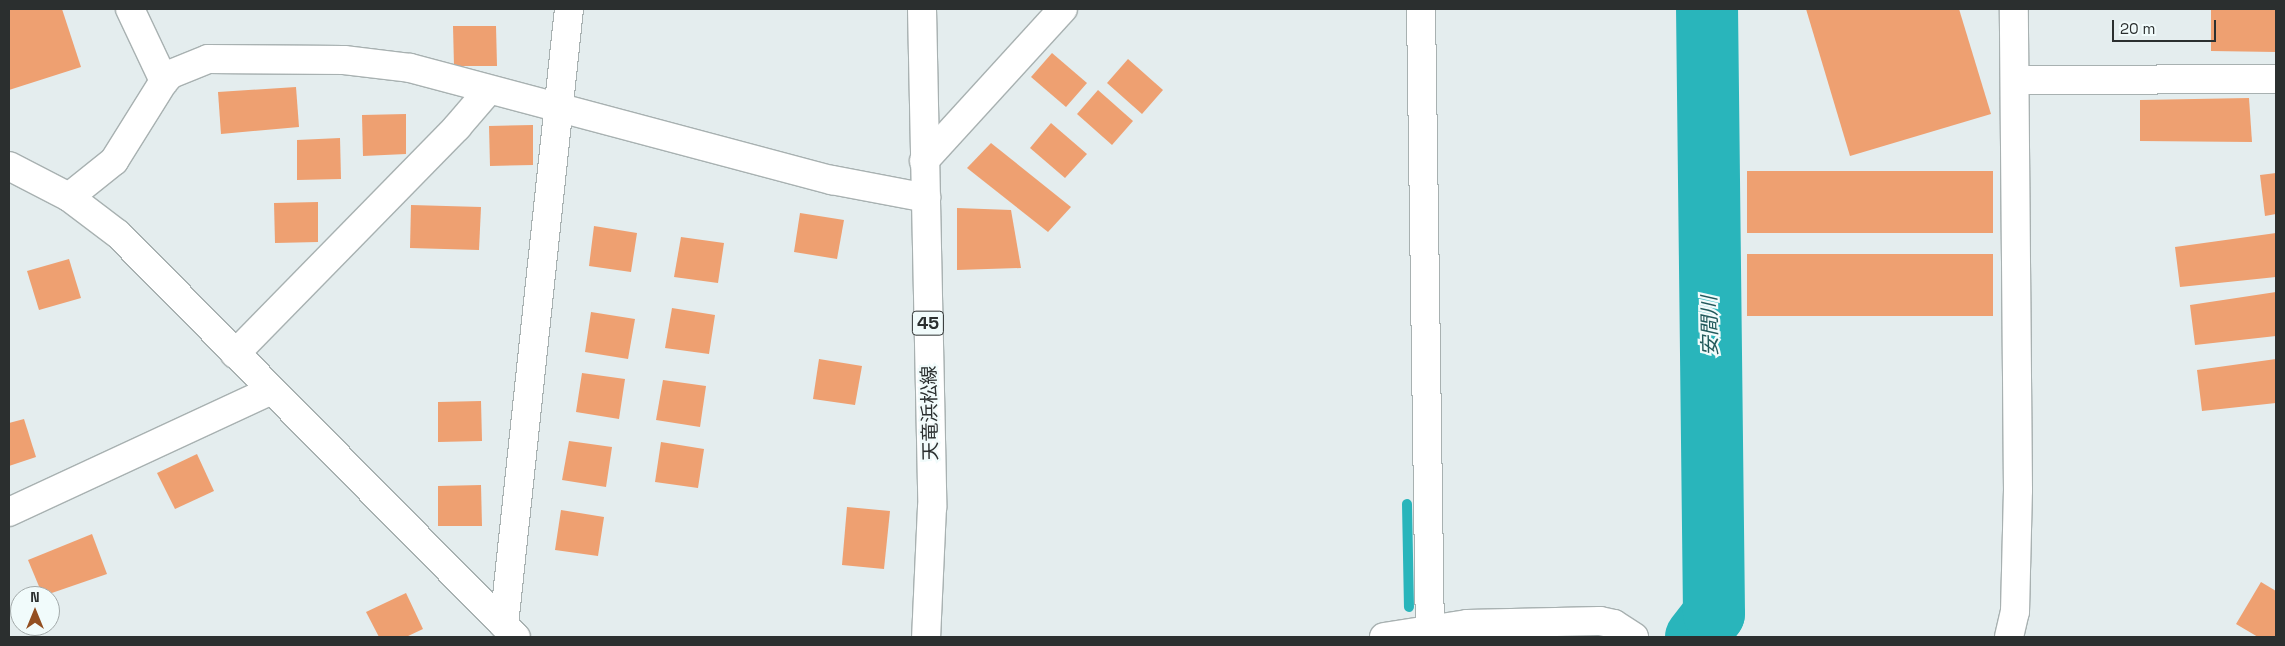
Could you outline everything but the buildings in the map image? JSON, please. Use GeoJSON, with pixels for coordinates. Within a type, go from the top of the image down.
{"type":"FeatureCollection","features":[{"type":"Feature","properties":{"kind":"street"},"geometry":{"type":"LineString","coordinates":[[130,9],[164,81]]}},
{"type":"Feature","properties":{"kind":"street"},"geometry":{"type":"LineString","coordinates":[[510,631],[569,9]]}},
{"type":"Feature","properties":{"kind":"street","name":"天竜浜松線"},"geometry":{"type":"LineString","coordinates":[[922,9],[932,507],[926,637]]}},
{"type":"Feature","properties":{"kind":"street"},"geometry":{"type":"LineString","coordinates":[[924,161],[1063,9]]}},
{"type":"Feature","properties":{"kind":"street"},"geometry":{"type":"LineString","coordinates":[[1421,9],[1430,633]]}},
{"type":"Feature","properties":{"kind":"street"},"geometry":{"type":"LineString","coordinates":[[2009,637],[2015,612],[2018,490],[2014,9]]}},
{"type":"Feature","properties":{"kind":"street"},"geometry":{"type":"LineString","coordinates":[[69,197],[114,161],[164,81],[171,74],[208,59],[344,60],[410,68],[488,91],[832,180],[926,198]]}},
{"type":"Feature","properties":{"kind":"street"},"geometry":{"type":"LineString","coordinates":[[2015,80],[2276,79]]}},
{"type":"Feature","properties":{"kind":"street"},"geometry":{"type":"LineString","coordinates":[[235,354],[456,128],[488,91]]}},
{"type":"Feature","properties":{"kind":"street"},"geometry":{"type":"LineString","coordinates":[[9,166],[69,197],[118,234],[270,391],[510,631]]}},
{"type":"Feature","properties":{"kind":"street"},"geometry":{"type":"LineString","coordinates":[[9,512],[270,391]]}},
{"type":"Feature","properties":{"kind":"street"},"geometry":{"type":"LineString","coordinates":[[1384,637],[1600,621],[1614,624],[1634,637]]}},
{"type":"Feature","properties":{"kind":"waterway","name":"安間川"},"geometry":{"type":"LineString","coordinates":[[1696,637],[1714,614],[1707,9]]}},
{"type":"Feature","properties":{"kind":"waterway"},"geometry":{"type":"LineString","coordinates":[[1407,504],[1409,607]]}}]}
